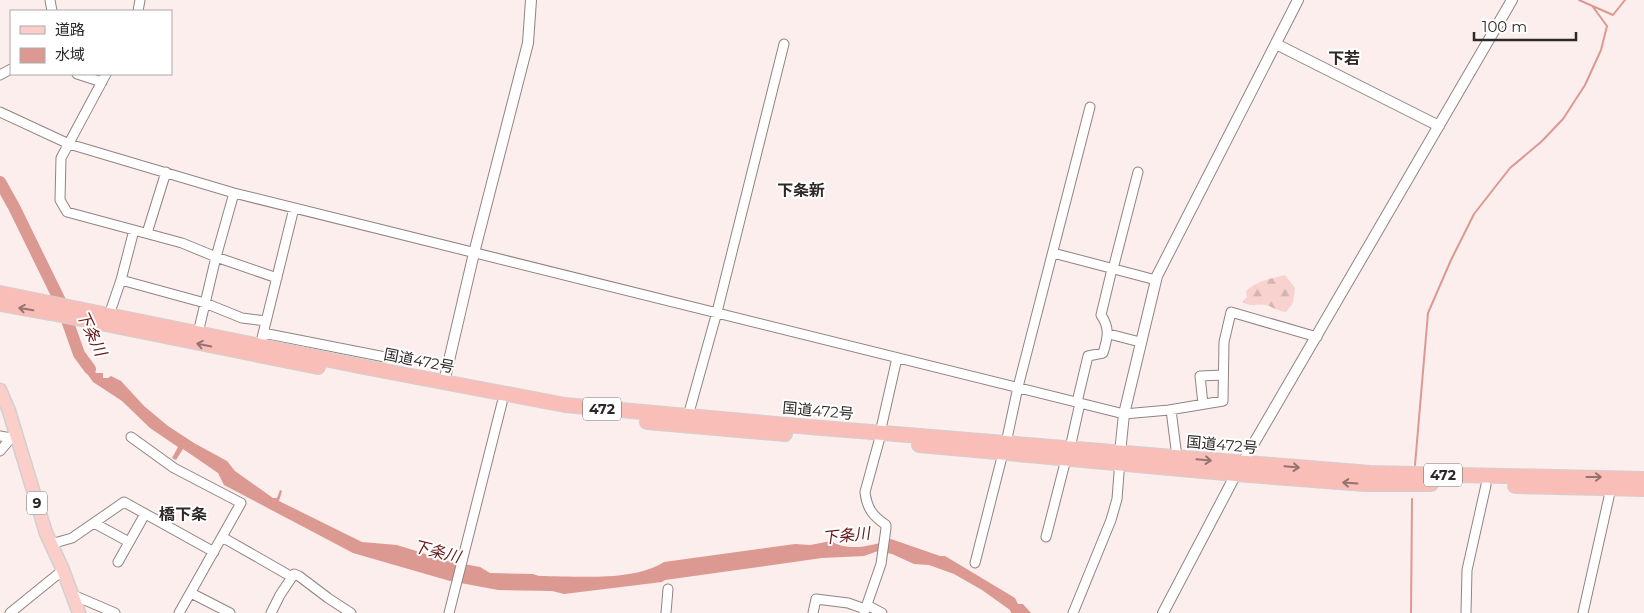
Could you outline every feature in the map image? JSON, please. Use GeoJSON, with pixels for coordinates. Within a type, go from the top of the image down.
{"type":"FeatureCollection","features":[{"type":"Feature","properties":{"kind":"highway","name":"国道472号"},"geometry":{"type":"LineString","coordinates":[[0,293],[48,307],[198,333],[262,340],[444,382],[565,405],[688,416],[879,437],[1240,468],[1366,484],[1644,489]]}},
{"type":"Feature","properties":{"kind":"highway","name":"国道472号"},"geometry":{"type":"LineString","coordinates":[[0,304],[48,307]]}},
{"type":"Feature","properties":{"kind":"highway","name":"国道472号"},"geometry":{"type":"LineString","coordinates":[[99,316],[194,343],[502,403],[563,413],[686,426],[879,437]]}},
{"type":"Feature","properties":{"kind":"highway","name":"国道472号"},"geometry":{"type":"LineString","coordinates":[[1120,458],[1177,457],[1240,468],[1488,477],[1612,477],[1644,479]]}},
{"type":"Feature","properties":{"kind":"main road","name":"9"},"geometry":{"type":"LineString","coordinates":[[0,390],[9,411],[46,533],[63,570],[79,613]]}},
{"type":"Feature","properties":{"kind":"street"},"geometry":{"type":"LineString","coordinates":[[444,382],[474,253],[528,43],[530,0]]}},
{"type":"Feature","properties":{"kind":"street"},"geometry":{"type":"LineString","coordinates":[[1073,613],[1111,520],[1117,499],[1124,414],[1156,280],[1298,0]]}},
{"type":"Feature","properties":{"kind":"street"},"geometry":{"type":"LineString","coordinates":[[1163,613],[1240,468],[1439,126],[1509,1]]}},
{"type":"Feature","properties":{"kind":"street"},"geometry":{"type":"LineString","coordinates":[[688,416],[717,312],[784,44]]}},
{"type":"Feature","properties":{"kind":"street"},"geometry":{"type":"LineString","coordinates":[[1276,44],[1439,126]]}},
{"type":"Feature","properties":{"kind":"street"},"geometry":{"type":"LineString","coordinates":[[84,75],[104,78],[61,158],[60,200],[67,212],[182,243],[277,278]]}},
{"type":"Feature","properties":{"kind":"street"},"geometry":{"type":"LineString","coordinates":[[975,563],[1090,107]]}},
{"type":"Feature","properties":{"kind":"street"},"geometry":{"type":"LineString","coordinates":[[0,112],[70,144],[234,193],[1124,414],[1171,410],[1223,401],[1224,342],[1231,312],[1317,337]]}},
{"type":"Feature","properties":{"kind":"street"},"geometry":{"type":"LineString","coordinates":[[147,233],[166,172]]}},
{"type":"Feature","properties":{"kind":"street"},"geometry":{"type":"LineString","coordinates":[[1046,537],[1068,453],[1088,356],[1103,353],[1109,334],[1106,322],[1101,315],[1138,172]]}},
{"type":"Feature","properties":{"kind":"street"},"geometry":{"type":"LineString","coordinates":[[198,333],[234,193]]}},
{"type":"Feature","properties":{"kind":"street"},"geometry":{"type":"LineString","coordinates":[[294,208],[262,340],[386,357]]}},
{"type":"Feature","properties":{"kind":"street"},"geometry":{"type":"LineString","coordinates":[[99,316],[121,280],[134,230]]}},
{"type":"Feature","properties":{"kind":"street"},"geometry":{"type":"LineString","coordinates":[[1053,253],[1156,280]]}},
{"type":"Feature","properties":{"kind":"street"},"geometry":{"type":"LineString","coordinates":[[121,280],[205,303],[242,318],[266,321]]}},
{"type":"Feature","properties":{"kind":"street"},"geometry":{"type":"LineString","coordinates":[[1109,334],[1140,342]]}},
{"type":"Feature","properties":{"kind":"street"},"geometry":{"type":"LineString","coordinates":[[865,609],[881,564],[886,525],[874,516],[866,500],[865,492],[897,358]]}},
{"type":"Feature","properties":{"kind":"street"},"geometry":{"type":"LineString","coordinates":[[1202,404],[1200,376],[1223,375]]}},
{"type":"Feature","properties":{"kind":"street"},"geometry":{"type":"LineString","coordinates":[[449,613],[502,403]]}},
{"type":"Feature","properties":{"kind":"street"},"geometry":{"type":"LineString","coordinates":[[1171,410],[1177,457]]}},
{"type":"Feature","properties":{"kind":"street"},"geometry":{"type":"LineString","coordinates":[[0,436],[11,438],[0,451]]}},
{"type":"Feature","properties":{"kind":"street"},"geometry":{"type":"LineString","coordinates":[[131,437],[174,468],[241,503],[180,613]]}},
{"type":"Feature","properties":{"kind":"street"},"geometry":{"type":"LineString","coordinates":[[1466,613],[1467,570],[1486,485]]}},
{"type":"Feature","properties":{"kind":"street"},"geometry":{"type":"LineString","coordinates":[[1583,613],[1611,488]]}},
{"type":"Feature","properties":{"kind":"street"},"geometry":{"type":"LineString","coordinates":[[51,544],[72,538],[124,502],[214,552]]}},
{"type":"Feature","properties":{"kind":"street"},"geometry":{"type":"LineString","coordinates":[[118,562],[145,514]]}},
{"type":"Feature","properties":{"kind":"street"},"geometry":{"type":"LineString","coordinates":[[94,524],[129,542]]}},
{"type":"Feature","properties":{"kind":"street"},"geometry":{"type":"LineString","coordinates":[[222,537],[292,577]]}},
{"type":"Feature","properties":{"kind":"street"},"geometry":{"type":"LineString","coordinates":[[10,613],[63,570]]}},
{"type":"Feature","properties":{"kind":"street"},"geometry":{"type":"LineString","coordinates":[[271,613],[294,574],[351,613]]}},
{"type":"Feature","properties":{"kind":"street"},"geometry":{"type":"LineString","coordinates":[[666,613],[668,589]]}},
{"type":"Feature","properties":{"kind":"street"},"geometry":{"type":"LineString","coordinates":[[191,593],[230,613]]}},
{"type":"Feature","properties":{"kind":"street"},"geometry":{"type":"LineString","coordinates":[[73,595],[115,613]]}},
{"type":"Feature","properties":{"kind":"street"},"geometry":{"type":"LineString","coordinates":[[813,613],[816,600],[848,603],[882,613]]}},
{"type":"Feature","properties":{"kind":"green space"},"geometry":{"type":"Polygon","coordinates":[[[1285,275],[1295,288],[1293,303],[1286,312],[1266,305],[1252,305],[1242,302],[1247,297],[1246,291],[1255,284],[1285,275]]]}},
{"type":"Feature","properties":{"kind":"water"},"geometry":{"type":"Polygon","coordinates":[[[82,354],[96,373],[103,373],[103,378],[111,376],[121,381],[144,406],[168,426],[227,461],[235,471],[273,498],[277,498],[280,490],[282,491],[279,501],[362,542],[397,545],[448,561],[480,567],[490,573],[587,577],[637,573],[664,562],[795,544],[810,545],[831,541],[845,546],[861,547],[891,539],[940,556],[945,556],[1015,598],[1018,604],[1023,604],[1031,613],[1011,613],[1010,610],[982,590],[954,574],[929,565],[914,564],[892,554],[878,551],[864,556],[822,558],[665,580],[662,582],[564,594],[552,591],[498,590],[450,581],[353,553],[224,485],[218,473],[183,449],[176,460],[172,458],[178,447],[150,428],[122,401],[93,382],[78,356],[82,354]]]}},
{"type":"Feature","properties":{"kind":"waterway"},"geometry":{"type":"LineString","coordinates":[[1579,0],[1613,15],[1625,0]]}},
{"type":"Feature","properties":{"kind":"waterway"},"geometry":{"type":"LineString","coordinates":[[1415,465],[1428,313],[1474,214],[1510,168],[1541,142],[1563,119],[1585,85],[1601,50],[1607,26],[1593,7]]}},
{"type":"Feature","properties":{"kind":"waterway","name":"下条川"},"geometry":{"type":"LineString","coordinates":[[0,182],[61,303],[79,354],[90,369]]}},
{"type":"Feature","properties":{"kind":"waterway"},"geometry":{"type":"LineString","coordinates":[[1411,613],[1412,499]]}},
{"type":"Feature","properties":{"kind":"district","name":"下若"},"geometry":{"type":"Point","coordinates":[1344,58]}},
{"type":"Feature","properties":{"kind":"district","name":"下条新"},"geometry":{"type":"Point","coordinates":[801,190]}},
{"type":"Feature","properties":{"kind":"district","name":"橋下条"},"geometry":{"type":"Point","coordinates":[183,514]}}]}
